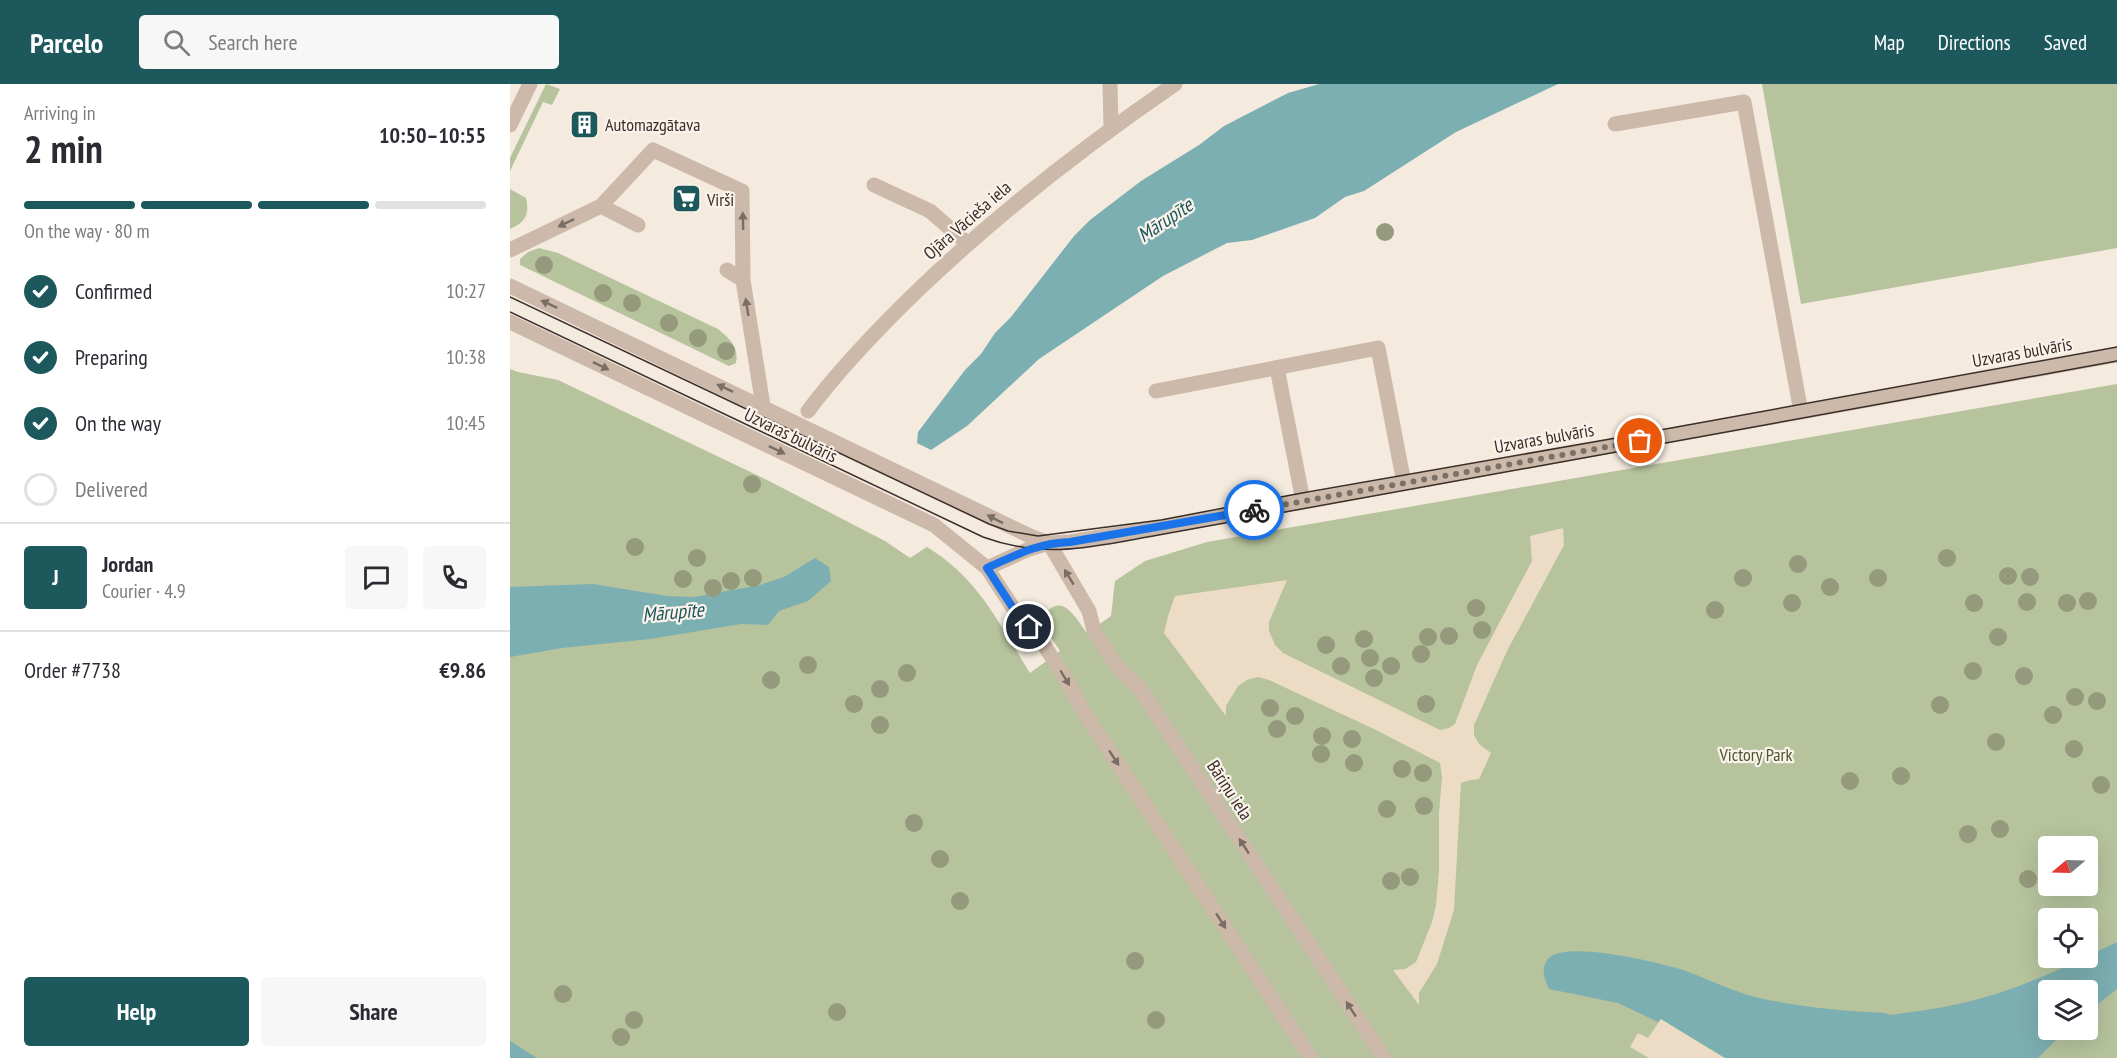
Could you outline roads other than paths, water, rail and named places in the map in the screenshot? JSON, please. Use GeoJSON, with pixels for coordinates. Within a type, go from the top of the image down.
{"type":"FeatureCollection","features":[{"type":"Feature","properties":{"kind":"street"},"geometry":{"type":"LineString","coordinates":[[510,125],[530,84]]}},
{"type":"Feature","properties":{"kind":"street"},"geometry":{"type":"LineString","coordinates":[[1110,84],[1111,128]]}},
{"type":"Feature","properties":{"kind":"street","name":"Ojāra Vācieša iela"},"geometry":{"type":"LineString","coordinates":[[808,411],[829,383],[884,323],[967,243],[1111,128],[1175,84]]}},
{"type":"Feature","properties":{"kind":"street"},"geometry":{"type":"LineString","coordinates":[[1615,124],[1744,102],[1801,412]]}},
{"type":"Feature","properties":{"kind":"street"},"geometry":{"type":"LineString","coordinates":[[510,250],[601,206],[653,150],[742,191],[743,280],[763,406]]}},
{"type":"Feature","properties":{"kind":"street"},"geometry":{"type":"LineString","coordinates":[[874,185],[930,212],[967,243]]}},
{"type":"Feature","properties":{"kind":"street"},"geometry":{"type":"LineString","coordinates":[[601,206],[638,225]]}},
{"type":"Feature","properties":{"kind":"street"},"geometry":{"type":"LineString","coordinates":[[727,270],[743,280]]}},
{"type":"Feature","properties":{"kind":"street","name":"Uzvaras bulvāris"},"geometry":{"type":"LineString","coordinates":[[510,286],[1021,532],[1049,543]]}},
{"type":"Feature","properties":{"kind":"street","name":"Uzvaras bulvāris"},"geometry":{"type":"LineString","coordinates":[[510,322],[934,525],[987,568],[1029,549],[1049,543],[1070,542],[1303,501],[2117,354]]}},
{"type":"Feature","properties":{"kind":"street"},"geometry":{"type":"LineString","coordinates":[[1156,391],[1378,348],[1404,483]]}},
{"type":"Feature","properties":{"kind":"street"},"geometry":{"type":"LineString","coordinates":[[1277,368],[1303,501]]}},
{"type":"Feature","properties":{"kind":"street","name":"Bāriņu iela"},"geometry":{"type":"LineString","coordinates":[[1049,543],[1089,611],[1094,632],[1119,669],[1140,687],[1384,1058]]}},
{"type":"Feature","properties":{"kind":"street"},"geometry":{"type":"LineString","coordinates":[[987,568],[1019,617],[1038,636],[1082,709],[1311,1058]]}},
{"type":"Feature","properties":{"kind":"water","name":"Mārupīte"},"geometry":{"type":"Polygon","coordinates":[[[1319,84],[1558,84],[1456,132],[1364,191],[1345,197],[1315,218],[1252,240],[1227,243],[1163,276],[1039,359],[967,426],[931,450],[917,443],[918,432],[965,370],[981,354],[995,333],[1011,317],[1074,236],[1090,220],[1141,181],[1199,145],[1224,126],[1288,93],[1319,84]]]}},
{"type":"Feature","properties":{"kind":"water","name":"Mārupīte"},"geometry":{"type":"Polygon","coordinates":[[[815,558],[829,567],[831,581],[808,601],[779,611],[768,625],[741,624],[650,639],[562,648],[510,657],[510,587],[593,584],[667,596],[694,597],[760,585],[784,577],[815,558]]]}},
{"type":"Feature","properties":{"kind":"water"},"geometry":{"type":"Polygon","coordinates":[[[2117,942],[2117,989],[2098,1004],[2098,980],[2038,980],[2038,1040],[2056,1040],[2038,1058],[1725,1058],[1661,1019],[1658,1022],[1618,1003],[1549,989],[1544,970],[1548,959],[1557,954],[1571,951],[1608,954],[1673,967],[1759,998],[1806,1006],[1890,1015],[1979,999],[2062,968],[2098,968],[2098,951],[2117,942]]]}},
{"type":"Feature","properties":{"kind":"water"},"geometry":{"type":"Polygon","coordinates":[[[510,1041],[537,1058],[510,1058],[510,1041]]]}},
{"type":"Feature","properties":{"kind":"tram line"},"geometry":{"type":"LineString","coordinates":[[510,297],[989,524],[1008,531],[1038,536],[1161,520],[2117,347]]}},
{"type":"Feature","properties":{"kind":"tram line"},"geometry":{"type":"LineString","coordinates":[[510,312],[983,537],[1007,544],[1052,549],[1095,546],[2117,361]]}},
{"type":"Feature","properties":{"kind":"place","name":"Automazgātava"},"geometry":{"type":"Point","coordinates":[584,124]}},
{"type":"Feature","properties":{"kind":"place","name":"Virši"},"geometry":{"type":"Point","coordinates":[686,199]}},
{"type":"Feature","properties":{"kind":"park label","name":"Victory Park"},"geometry":{"type":"Point","coordinates":[1756,754]}}]}
